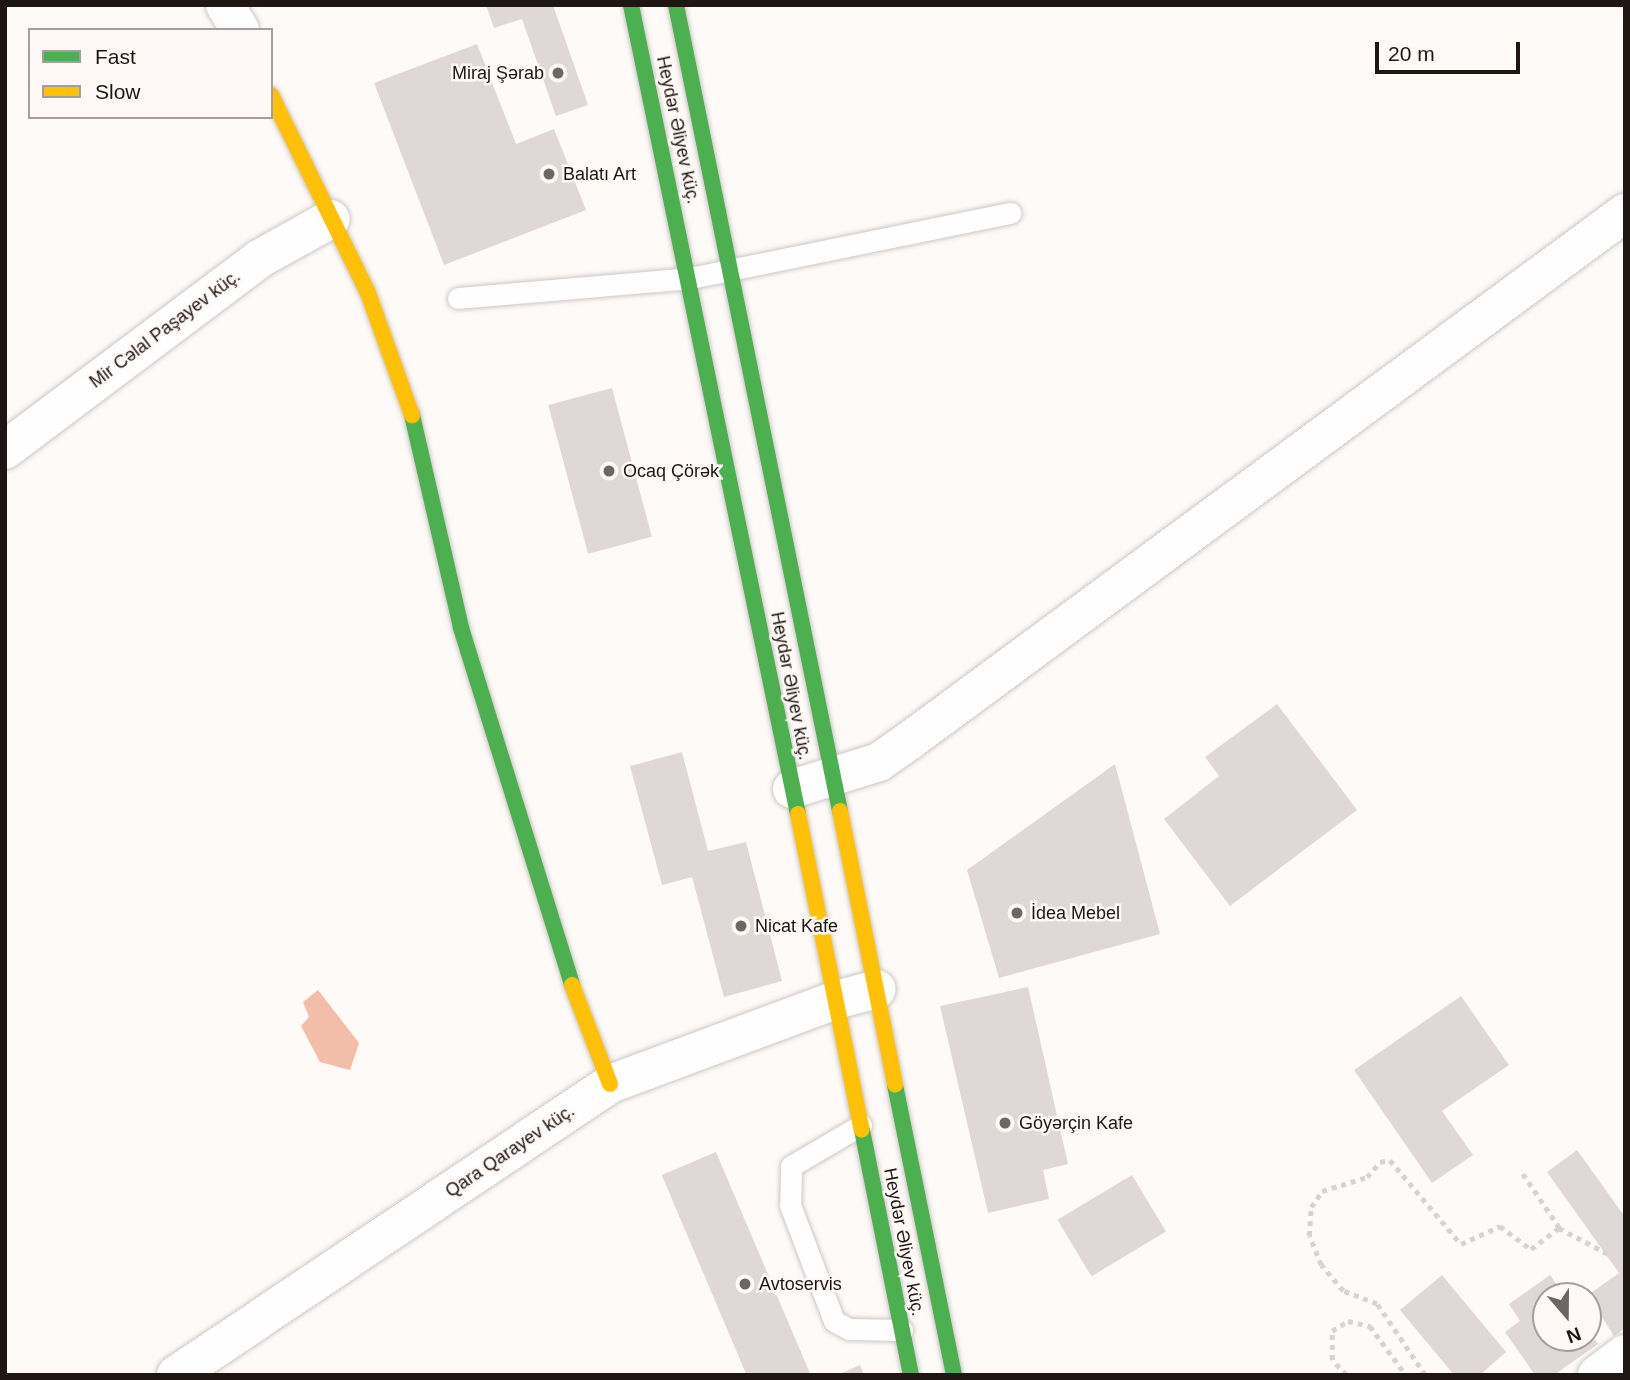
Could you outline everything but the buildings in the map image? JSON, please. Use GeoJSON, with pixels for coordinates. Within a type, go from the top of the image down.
{"type":"FeatureCollection","features":[{"type":"Feature","properties":{"kind":"main road","name":"Heydər Əliyev küç."},"geometry":{"type":"LineString","coordinates":[[631,5],[691,278],[911,1375]]}},
{"type":"Feature","properties":{"kind":"main road","name":"Heydər Əliyev küç."},"geometry":{"type":"LineString","coordinates":[[676,5],[733,272],[954,1375]]}},
{"type":"Feature","properties":{"kind":"main road"},"geometry":{"type":"LineString","coordinates":[[273,99],[331,219],[399,373],[418,434],[465,641],[582,1017],[610,1084]]}},
{"type":"Feature","properties":{"kind":"street"},"geometry":{"type":"LineString","coordinates":[[225,5],[239,28]]}},
{"type":"Feature","properties":{"kind":"street"},"geometry":{"type":"LineString","coordinates":[[792,789],[833,779],[879,762],[1625,213]]}},
{"type":"Feature","properties":{"kind":"street","name":"Mir Cəlal Paşayev küç."},"geometry":{"type":"LineString","coordinates":[[5,450],[259,259],[331,219]]}},
{"type":"Feature","properties":{"kind":"street","name":"Qara Qarayev küç."},"geometry":{"type":"LineString","coordinates":[[176,1375],[610,1084],[836,1000],[877,989]]}},
{"type":"Feature","properties":{"kind":"street"},"geometry":{"type":"LineString","coordinates":[[1597,1375],[1625,1354]]}},
{"type":"Feature","properties":{"kind":"lane"},"geometry":{"type":"LineString","coordinates":[[458,298],[733,272],[1010,213]]}},
{"type":"Feature","properties":{"kind":"lane"},"geometry":{"type":"LineString","coordinates":[[861,1125],[791,1166],[790,1205],[834,1321],[849,1329],[902,1330]]}},
{"type":"Feature","properties":{"kind":"path"},"geometry":{"type":"LineString","coordinates":[[1426,1375],[1377,1304],[1343,1291],[1321,1265],[1310,1236],[1311,1207],[1322,1191],[1367,1177],[1380,1162],[1390,1160],[1461,1244],[1500,1226],[1531,1249],[1559,1228]]}},
{"type":"Feature","properties":{"kind":"path"},"geometry":{"type":"LineString","coordinates":[[1520,1170],[1559,1228],[1612,1256]]}},
{"type":"Feature","properties":{"kind":"path"},"geometry":{"type":"LineString","coordinates":[[1346,1375],[1332,1360],[1332,1331],[1348,1321],[1370,1326],[1406,1375]]}},
{"type":"Feature","properties":{"kind":"shaded area"},"geometry":{"type":"Polygon","coordinates":[[[318,990],[359,1043],[350,1070],[320,1062],[301,1026],[309,1017],[303,1002],[318,990]]]}},
{"type":"Feature","properties":{"kind":"traffic: fast"},"geometry":{"type":"LineString","coordinates":[[631,5],[798,814]]}},
{"type":"Feature","properties":{"kind":"traffic: fast"},"geometry":{"type":"LineString","coordinates":[[676,5],[840,811]]}},
{"type":"Feature","properties":{"kind":"traffic: fast"},"geometry":{"type":"LineString","coordinates":[[412,415],[461,628],[572,985]]}},
{"type":"Feature","properties":{"kind":"traffic: fast"},"geometry":{"type":"LineString","coordinates":[[895,1085],[954,1375]]}},
{"type":"Feature","properties":{"kind":"traffic: fast"},"geometry":{"type":"LineString","coordinates":[[862,1130],[911,1375]]}},
{"type":"Feature","properties":{"kind":"traffic: slow"},"geometry":{"type":"LineString","coordinates":[[273,99],[368,293],[412,415]]}},
{"type":"Feature","properties":{"kind":"traffic: slow"},"geometry":{"type":"LineString","coordinates":[[840,811],[895,1085]]}},
{"type":"Feature","properties":{"kind":"traffic: slow"},"geometry":{"type":"LineString","coordinates":[[798,814],[862,1130]]}},
{"type":"Feature","properties":{"kind":"traffic: slow"},"geometry":{"type":"LineString","coordinates":[[572,985],[610,1084]]}},
{"type":"Feature","properties":{"kind":"place","name":"Miraj Şərab"},"geometry":{"type":"Point","coordinates":[558,73]}},
{"type":"Feature","properties":{"kind":"place","name":"Balatı Art"},"geometry":{"type":"Point","coordinates":[549,174]}},
{"type":"Feature","properties":{"kind":"place","name":"Ocaq Çörək"},"geometry":{"type":"Point","coordinates":[609,471]}},
{"type":"Feature","properties":{"kind":"place","name":"İdea Mebel"},"geometry":{"type":"Point","coordinates":[1017,913]}},
{"type":"Feature","properties":{"kind":"place","name":"Nicat Kafe"},"geometry":{"type":"Point","coordinates":[741,926]}},
{"type":"Feature","properties":{"kind":"place","name":"Göyərçin Kafe"},"geometry":{"type":"Point","coordinates":[1005,1123]}},
{"type":"Feature","properties":{"kind":"place","name":"Avtoservis"},"geometry":{"type":"Point","coordinates":[745,1284]}}]}
